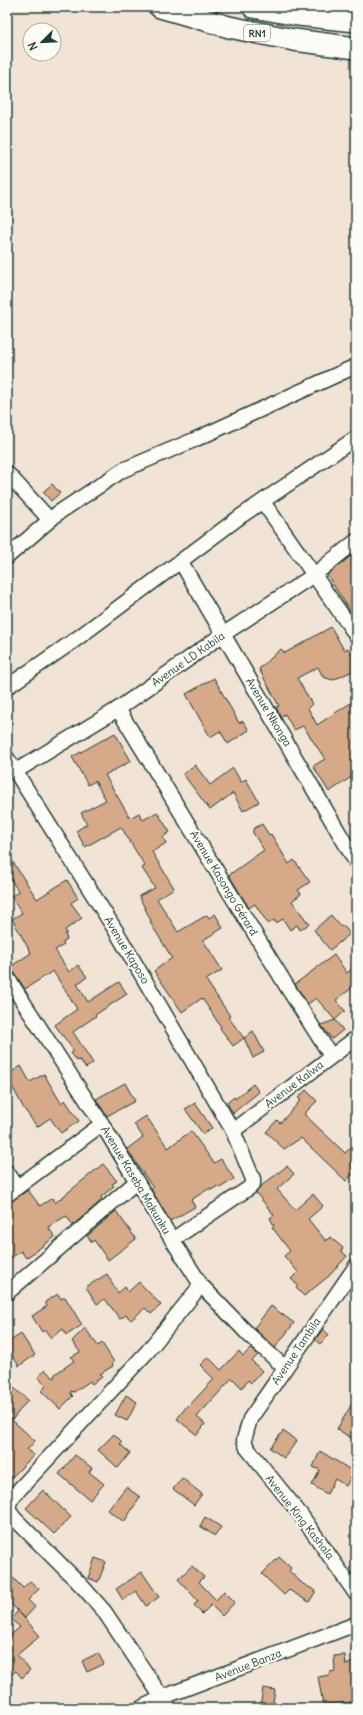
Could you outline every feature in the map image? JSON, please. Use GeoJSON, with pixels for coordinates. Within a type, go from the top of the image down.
{"type":"FeatureCollection","features":[{"type":"Feature","properties":{"kind":"highway","name":"RN1"},"geometry":{"type":"LineString","coordinates":[[160,7],[229,27],[294,40],[356,48]]}},
{"type":"Feature","properties":{"kind":"highway","name":"RN1"},"geometry":{"type":"LineString","coordinates":[[253,7],[298,15],[356,21]]}},
{"type":"Feature","properties":{"kind":"street"},"geometry":{"type":"LineString","coordinates":[[7,557],[50,520],[123,470],[194,440],[356,366]]}},
{"type":"Feature","properties":{"kind":"street"},"geometry":{"type":"LineString","coordinates":[[7,687],[75,640],[241,516],[356,438]]}},
{"type":"Feature","properties":{"kind":"street"},"geometry":{"type":"LineString","coordinates":[[7,473],[50,520]]}},
{"type":"Feature","properties":{"kind":"street"},"geometry":{"type":"LineString","coordinates":[[263,502],[356,635]]}},
{"type":"Feature","properties":{"kind":"street","name":"Avenue LD Kabila"},"geometry":{"type":"LineString","coordinates":[[16,771],[118,709],[222,635],[314,576],[356,542]]}},
{"type":"Feature","properties":{"kind":"street","name":"Avenue Nkonga"},"geometry":{"type":"LineString","coordinates":[[180,562],[222,635],[275,721],[356,862]]}},
{"type":"Feature","properties":{"kind":"street","name":"Avenue Kasongo Gérard"},"geometry":{"type":"LineString","coordinates":[[118,709],[289,990],[331,1056]]}},
{"type":"Feature","properties":{"kind":"street","name":"Avenue Kaposo"},"geometry":{"type":"LineString","coordinates":[[7,758],[116,931],[233,1131],[253,1179],[253,1184],[249,1188],[172,1240]]}},
{"type":"Feature","properties":{"kind":"street","name":"Avenue Kaseba Makunku"},"geometry":{"type":"LineString","coordinates":[[7,977],[102,1124],[136,1182],[201,1285],[249,1335],[285,1368]]}},
{"type":"Feature","properties":{"kind":"street","name":"Avenue Kalwa"},"geometry":{"type":"LineString","coordinates":[[233,1131],[356,1038]]}},
{"type":"Feature","properties":{"kind":"street"},"geometry":{"type":"LineString","coordinates":[[7,1172],[12,1191],[102,1124]]}},
{"type":"Feature","properties":{"kind":"street"},"geometry":{"type":"LineString","coordinates":[[7,1293],[136,1182]]}},
{"type":"Feature","properties":{"kind":"street","name":"Avenue Tambila"},"geometry":{"type":"LineString","coordinates":[[244,1440],[250,1418],[356,1266]]}},
{"type":"Feature","properties":{"kind":"street"},"geometry":{"type":"LineString","coordinates":[[166,1703],[104,1611],[82,1586],[14,1518],[8,1506],[14,1494],[148,1351],[201,1285]]}},
{"type":"Feature","properties":{"kind":"street","name":"Avenue King Kashala"},"geometry":{"type":"LineString","coordinates":[[244,1440],[247,1448],[305,1521],[356,1594]]}},
{"type":"Feature","properties":{"kind":"street","name":"Avenue Banza"},"geometry":{"type":"LineString","coordinates":[[141,1708],[166,1703],[356,1624]]}},
{"type":"Feature","properties":{"kind":"building"},"geometry":{"type":"Polygon","coordinates":[[[52,484],[60,493],[51,501],[43,492],[52,484]]]}},
{"type":"Feature","properties":{"kind":"building"},"geometry":{"type":"Polygon","coordinates":[[[352,555],[356,561],[356,620],[327,575],[352,555]]]}},
{"type":"Feature","properties":{"kind":"building"},"geometry":{"type":"Polygon","coordinates":[[[331,627],[344,650],[348,648],[355,660],[355,670],[333,680],[323,677],[318,667],[297,678],[312,704],[308,708],[317,725],[352,702],[356,708],[356,774],[329,792],[313,766],[325,759],[303,726],[294,730],[285,714],[281,717],[276,707],[279,706],[259,669],[281,649],[285,653],[331,627]]]}},
{"type":"Feature","properties":{"kind":"building"},"geometry":{"type":"Polygon","coordinates":[[[214,678],[239,723],[243,721],[249,730],[228,744],[220,731],[210,737],[186,694],[214,678]]]}},
{"type":"Feature","properties":{"kind":"building"},"geometry":{"type":"Polygon","coordinates":[[[115,733],[131,761],[105,775],[130,818],[139,813],[143,820],[157,812],[170,832],[163,837],[166,843],[152,852],[174,888],[157,899],[178,932],[207,915],[209,918],[215,914],[223,928],[203,940],[222,970],[206,980],[230,1016],[228,1017],[244,1038],[233,1046],[202,998],[182,1012],[154,971],[172,958],[150,922],[151,921],[139,896],[155,888],[142,868],[145,866],[121,827],[85,847],[76,831],[87,824],[81,813],[106,800],[95,781],[88,785],[72,757],[115,733]]]}},
{"type":"Feature","properties":{"kind":"building"},"geometry":{"type":"Polygon","coordinates":[[[195,765],[210,785],[233,768],[241,782],[246,779],[259,802],[243,811],[233,793],[210,810],[183,774],[195,765]]]}},
{"type":"Feature","properties":{"kind":"building"},"geometry":{"type":"Polygon","coordinates":[[[262,824],[269,835],[271,834],[289,864],[294,860],[310,882],[298,890],[301,894],[292,901],[309,924],[300,930],[297,925],[290,930],[283,919],[276,923],[274,920],[268,924],[255,904],[249,908],[229,875],[264,850],[253,833],[253,829],[262,824]]]}},
{"type":"Feature","properties":{"kind":"building"},"geometry":{"type":"Polygon","coordinates":[[[7,853],[37,899],[67,880],[78,898],[71,903],[82,918],[65,930],[67,933],[65,934],[67,939],[63,942],[64,945],[55,950],[69,972],[78,965],[87,977],[77,984],[88,1002],[119,982],[127,994],[95,1015],[96,1016],[73,1032],[93,1063],[86,1068],[80,1060],[77,1061],[71,1053],[74,1051],[55,1025],[77,1009],[53,971],[25,989],[14,972],[7,969],[31,953],[12,919],[22,913],[11,896],[19,892],[9,877],[7,879],[7,853]]]}},
{"type":"Feature","properties":{"kind":"building"},"geometry":{"type":"Polygon","coordinates":[[[331,915],[341,927],[343,925],[350,934],[330,950],[314,930],[331,915]]]}},
{"type":"Feature","properties":{"kind":"building"},"geometry":{"type":"Polygon","coordinates":[[[334,955],[347,973],[356,965],[356,985],[336,1000],[345,1011],[335,1020],[316,998],[308,1004],[295,984],[334,955]]]}},
{"type":"Feature","properties":{"kind":"building"},"geometry":{"type":"Polygon","coordinates":[[[335,1020],[343,1030],[332,1039],[321,1025],[335,1020]]]}},
{"type":"Feature","properties":{"kind":"building"},"geometry":{"type":"Polygon","coordinates":[[[253,1031],[264,1052],[253,1058],[244,1038],[253,1031]]]}},
{"type":"Feature","properties":{"kind":"building"},"geometry":{"type":"Polygon","coordinates":[[[21,1066],[30,1082],[44,1074],[61,1103],[65,1100],[79,1121],[61,1133],[50,1118],[37,1127],[23,1107],[11,1084],[7,1086],[7,1075],[21,1066]]]}},
{"type":"Feature","properties":{"kind":"building"},"geometry":{"type":"Polygon","coordinates":[[[125,1083],[135,1101],[107,1116],[96,1099],[125,1083]]]}},
{"type":"Feature","properties":{"kind":"building"},"geometry":{"type":"Polygon","coordinates":[[[253,1084],[259,1092],[233,1113],[227,1103],[234,1097],[235,1099],[253,1084]]]}},
{"type":"Feature","properties":{"kind":"building"},"geometry":{"type":"Polygon","coordinates":[[[306,1090],[317,1101],[304,1114],[345,1153],[356,1142],[356,1171],[346,1181],[301,1138],[284,1149],[266,1132],[277,1120],[280,1123],[301,1100],[298,1098],[306,1090]]]}},
{"type":"Feature","properties":{"kind":"building"},"geometry":{"type":"Polygon","coordinates":[[[195,1103],[212,1128],[203,1134],[185,1109],[195,1103]]]}},
{"type":"Feature","properties":{"kind":"building"},"geometry":{"type":"Polygon","coordinates":[[[146,1116],[168,1148],[191,1131],[214,1163],[221,1159],[234,1179],[220,1188],[218,1186],[211,1190],[210,1188],[191,1200],[195,1207],[170,1221],[151,1189],[153,1188],[127,1149],[143,1137],[134,1124],[146,1116]]]}},
{"type":"Feature","properties":{"kind":"building"},"geometry":{"type":"Polygon","coordinates":[[[103,1164],[117,1181],[112,1184],[114,1186],[101,1197],[102,1200],[73,1225],[66,1216],[48,1227],[55,1237],[26,1258],[21,1251],[7,1261],[7,1204],[28,1190],[40,1206],[52,1198],[55,1203],[103,1164]]]}},
{"type":"Feature","properties":{"kind":"building"},"geometry":{"type":"Polygon","coordinates":[[[287,1166],[294,1174],[277,1189],[295,1210],[313,1194],[323,1206],[308,1219],[326,1241],[330,1237],[343,1248],[341,1251],[347,1256],[329,1276],[304,1296],[296,1288],[298,1285],[291,1279],[298,1272],[284,1256],[290,1251],[272,1227],[274,1226],[270,1218],[274,1215],[256,1193],[260,1187],[287,1166]]]}},
{"type":"Feature","properties":{"kind":"building"},"geometry":{"type":"Polygon","coordinates":[[[116,1211],[136,1239],[108,1260],[94,1240],[92,1242],[87,1236],[116,1211]]]}},
{"type":"Feature","properties":{"kind":"building"},"geometry":{"type":"Polygon","coordinates":[[[107,1274],[118,1293],[125,1287],[128,1292],[139,1282],[161,1305],[151,1314],[145,1308],[131,1320],[126,1315],[120,1319],[105,1299],[97,1304],[86,1287],[107,1274]]]}},
{"type":"Feature","properties":{"kind":"building"},"geometry":{"type":"Polygon","coordinates":[[[58,1294],[61,1299],[65,1297],[82,1325],[67,1335],[63,1329],[51,1338],[45,1330],[42,1332],[32,1316],[47,1306],[45,1302],[58,1294]]]}},
{"type":"Feature","properties":{"kind":"building"},"geometry":{"type":"Polygon","coordinates":[[[271,1306],[294,1323],[275,1348],[254,1328],[271,1306]]]}},
{"type":"Feature","properties":{"kind":"building"},"geometry":{"type":"Polygon","coordinates":[[[85,1328],[98,1346],[102,1343],[114,1362],[112,1363],[113,1366],[100,1374],[102,1377],[92,1384],[90,1381],[74,1392],[71,1391],[73,1396],[60,1409],[41,1391],[46,1386],[38,1377],[45,1370],[54,1378],[55,1374],[74,1361],[71,1357],[80,1352],[72,1341],[85,1328]]]}},
{"type":"Feature","properties":{"kind":"building"},"geometry":{"type":"Polygon","coordinates":[[[323,1329],[329,1335],[320,1344],[315,1340],[323,1329]]]}},
{"type":"Feature","properties":{"kind":"building"},"geometry":{"type":"Polygon","coordinates":[[[21,1334],[35,1355],[19,1366],[7,1347],[7,1343],[21,1334]]]}},
{"type":"Feature","properties":{"kind":"building"},"geometry":{"type":"Polygon","coordinates":[[[251,1348],[258,1355],[252,1361],[262,1371],[251,1383],[248,1380],[242,1388],[232,1378],[197,1417],[205,1424],[197,1435],[177,1419],[187,1406],[188,1407],[214,1379],[200,1365],[208,1357],[221,1370],[239,1351],[243,1356],[251,1348]]]}},
{"type":"Feature","properties":{"kind":"building"},"geometry":{"type":"Polygon","coordinates":[[[14,1388],[28,1400],[12,1420],[35,1441],[27,1450],[34,1455],[7,1482],[7,1397],[14,1388]]]}},
{"type":"Feature","properties":{"kind":"building"},"geometry":{"type":"Polygon","coordinates":[[[126,1395],[137,1402],[127,1421],[115,1415],[126,1395]]]}},
{"type":"Feature","properties":{"kind":"building"},"geometry":{"type":"Polygon","coordinates":[[[356,1397],[356,1430],[351,1438],[337,1429],[356,1397]]]}},
{"type":"Feature","properties":{"kind":"building"},"geometry":{"type":"Polygon","coordinates":[[[283,1431],[297,1441],[284,1458],[270,1448],[283,1431]]]}},
{"type":"Feature","properties":{"kind":"building"},"geometry":{"type":"Polygon","coordinates":[[[114,1434],[122,1442],[120,1444],[130,1453],[118,1468],[98,1450],[114,1434]]]}},
{"type":"Feature","properties":{"kind":"building"},"geometry":{"type":"Polygon","coordinates":[[[320,1451],[354,1472],[346,1486],[335,1479],[327,1494],[312,1485],[320,1470],[313,1467],[320,1451]]]}},
{"type":"Feature","properties":{"kind":"building"},"geometry":{"type":"Polygon","coordinates":[[[75,1455],[92,1468],[89,1472],[104,1484],[90,1500],[59,1474],[75,1455]]]}},
{"type":"Feature","properties":{"kind":"building"},"geometry":{"type":"Polygon","coordinates":[[[182,1478],[202,1494],[194,1505],[173,1489],[182,1478]]]}},
{"type":"Feature","properties":{"kind":"building"},"geometry":{"type":"Polygon","coordinates":[[[126,1487],[140,1497],[124,1522],[108,1510],[126,1487]]]}},
{"type":"Feature","properties":{"kind":"building"},"geometry":{"type":"Polygon","coordinates":[[[43,1490],[71,1517],[54,1534],[26,1508],[43,1490]]]}},
{"type":"Feature","properties":{"kind":"building"},"geometry":{"type":"Polygon","coordinates":[[[205,1517],[221,1527],[215,1536],[200,1526],[205,1517]]]}},
{"type":"Feature","properties":{"kind":"building"},"geometry":{"type":"Polygon","coordinates":[[[279,1557],[291,1568],[289,1571],[303,1584],[316,1591],[309,1602],[289,1590],[284,1595],[262,1574],[279,1557]]]}},
{"type":"Feature","properties":{"kind":"building"},"geometry":{"type":"Polygon","coordinates":[[[95,1558],[106,1562],[98,1582],[88,1578],[95,1558]]]}},
{"type":"Feature","properties":{"kind":"building"},"geometry":{"type":"Polygon","coordinates":[[[192,1566],[204,1577],[199,1582],[216,1600],[224,1591],[235,1602],[222,1616],[211,1605],[202,1614],[194,1605],[198,1601],[178,1579],[192,1566]]]}},
{"type":"Feature","properties":{"kind":"building"},"geometry":{"type":"Polygon","coordinates":[[[7,1572],[23,1588],[30,1581],[39,1589],[28,1600],[35,1607],[25,1618],[19,1612],[40,1636],[17,1655],[30,1670],[22,1678],[16,1671],[7,1678],[7,1638],[20,1627],[11,1619],[18,1611],[7,1600],[7,1572]]]}},
{"type":"Feature","properties":{"kind":"building"},"geometry":{"type":"Polygon","coordinates":[[[142,1572],[159,1597],[146,1606],[136,1591],[123,1600],[116,1589],[142,1572]]]}},
{"type":"Feature","properties":{"kind":"building"},"geometry":{"type":"Polygon","coordinates":[[[98,1653],[104,1664],[87,1672],[82,1661],[98,1653]]]}},
{"type":"Feature","properties":{"kind":"building"},"geometry":{"type":"Polygon","coordinates":[[[345,1655],[346,1665],[356,1661],[356,1702],[323,1704],[318,1677],[330,1675],[330,1672],[335,1671],[334,1656],[345,1655]]]}},
{"type":"Feature","properties":{"kind":"building"},"geometry":{"type":"Polygon","coordinates":[[[263,1688],[275,1690],[272,1708],[260,1708],[263,1688]]]}}]}
